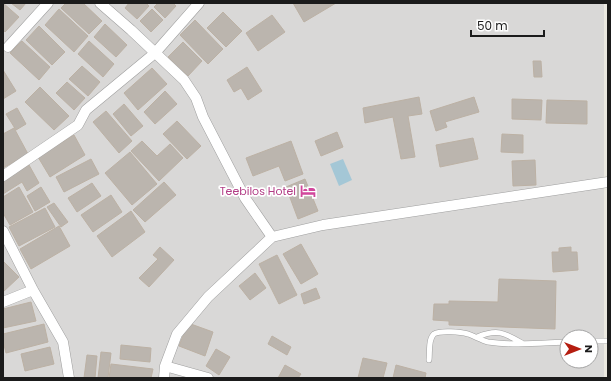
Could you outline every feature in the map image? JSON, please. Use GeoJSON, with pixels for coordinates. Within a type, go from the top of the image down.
{"type":"FeatureCollection","features":[{"type":"Feature","properties":{"kind":"street"},"geometry":{"type":"LineString","coordinates":[[8,47],[48,3]]}},
{"type":"Feature","properties":{"kind":"street"},"geometry":{"type":"LineString","coordinates":[[100,3],[184,80],[196,98],[203,117],[245,198],[272,237]]}},
{"type":"Feature","properties":{"kind":"street"},"geometry":{"type":"LineString","coordinates":[[3,176],[78,125],[86,110],[155,53],[199,3]]}},
{"type":"Feature","properties":{"kind":"street"},"geometry":{"type":"LineString","coordinates":[[164,378],[165,366],[177,334],[208,297],[272,237],[323,225],[608,182]]}},
{"type":"Feature","properties":{"kind":"street"},"geometry":{"type":"LineString","coordinates":[[3,231],[33,290],[63,342],[69,378]]}},
{"type":"Feature","properties":{"kind":"street"},"geometry":{"type":"LineString","coordinates":[[3,302],[33,290]]}},
{"type":"Feature","properties":{"kind":"street"},"geometry":{"type":"LineString","coordinates":[[165,366],[208,378]]}},
{"type":"Feature","properties":{"kind":"lane"},"geometry":{"type":"LineString","coordinates":[[429,360],[430,339],[438,332],[466,333],[492,342],[505,344],[559,342]]}},
{"type":"Feature","properties":{"kind":"lane"},"geometry":{"type":"LineString","coordinates":[[476,337],[494,332],[502,332],[522,343]]}},
{"type":"Feature","properties":{"kind":"shaded area"},"geometry":{"type":"Polygon","coordinates":[[[3,3],[604,3],[604,378],[3,378],[3,3]]]}},
{"type":"Feature","properties":{"kind":"water"},"geometry":{"type":"Polygon","coordinates":[[[343,159],[352,180],[339,186],[330,164],[343,159]]]}},
{"type":"Feature","properties":{"kind":"building"},"geometry":{"type":"Polygon","coordinates":[[[3,3],[19,17],[5,32],[3,30],[3,3]]]}},
{"type":"Feature","properties":{"kind":"building"},"geometry":{"type":"Polygon","coordinates":[[[11,3],[26,3],[20,10],[11,3]]]}},
{"type":"Feature","properties":{"kind":"building"},"geometry":{"type":"Polygon","coordinates":[[[66,3],[83,3],[102,21],[89,34],[61,8],[66,3]]]}},
{"type":"Feature","properties":{"kind":"building"},"geometry":{"type":"Polygon","coordinates":[[[129,3],[146,3],[149,6],[137,19],[125,8],[129,3]]]}},
{"type":"Feature","properties":{"kind":"building"},"geometry":{"type":"Polygon","coordinates":[[[158,3],[173,3],[176,6],[165,18],[154,7],[158,3]]]}},
{"type":"Feature","properties":{"kind":"building"},"geometry":{"type":"Polygon","coordinates":[[[293,3],[336,3],[304,22],[293,3]]]}},
{"type":"Feature","properties":{"kind":"building"},"geometry":{"type":"Polygon","coordinates":[[[59,9],[88,36],[74,52],[45,25],[59,9]]]}},
{"type":"Feature","properties":{"kind":"building"},"geometry":{"type":"Polygon","coordinates":[[[152,9],[163,20],[151,32],[140,21],[152,9]]]}},
{"type":"Feature","properties":{"kind":"building"},"geometry":{"type":"Polygon","coordinates":[[[223,12],[242,31],[226,47],[207,28],[223,12]]]}},
{"type":"Feature","properties":{"kind":"building"},"geometry":{"type":"Polygon","coordinates":[[[272,15],[285,32],[258,51],[246,33],[272,15]]]}},
{"type":"Feature","properties":{"kind":"building"},"geometry":{"type":"Polygon","coordinates":[[[195,20],[223,49],[208,64],[180,35],[195,20]]]}},
{"type":"Feature","properties":{"kind":"building"},"geometry":{"type":"Polygon","coordinates":[[[105,24],[127,45],[116,57],[94,37],[105,24]]]}},
{"type":"Feature","properties":{"kind":"building"},"geometry":{"type":"Polygon","coordinates":[[[39,26],[65,52],[52,65],[26,40],[39,26]]]}},
{"type":"Feature","properties":{"kind":"building"},"geometry":{"type":"Polygon","coordinates":[[[22,41],[50,67],[39,80],[10,53],[22,41]]]}},
{"type":"Feature","properties":{"kind":"building"},"geometry":{"type":"Polygon","coordinates":[[[89,41],[114,64],[103,77],[78,54],[89,41]]]}},
{"type":"Feature","properties":{"kind":"building"},"geometry":{"type":"Polygon","coordinates":[[[183,42],[202,61],[188,76],[168,57],[183,42]]]}},
{"type":"Feature","properties":{"kind":"building"},"geometry":{"type":"Polygon","coordinates":[[[533,61],[541,61],[542,77],[534,77],[533,61]]]}},
{"type":"Feature","properties":{"kind":"building"},"geometry":{"type":"Polygon","coordinates":[[[82,66],[100,82],[88,96],[69,79],[82,66]]]}},
{"type":"Feature","properties":{"kind":"building"},"geometry":{"type":"Polygon","coordinates":[[[247,67],[262,91],[248,100],[241,88],[234,92],[227,80],[247,67]]]}},
{"type":"Feature","properties":{"kind":"building"},"geometry":{"type":"Polygon","coordinates":[[[152,68],[167,84],[138,110],[124,93],[152,68]]]}},
{"type":"Feature","properties":{"kind":"building"},"geometry":{"type":"Polygon","coordinates":[[[3,70],[16,91],[3,99],[3,70]]]}},
{"type":"Feature","properties":{"kind":"building"},"geometry":{"type":"Polygon","coordinates":[[[67,82],[85,98],[74,110],[56,93],[67,82]]]}},
{"type":"Feature","properties":{"kind":"building"},"geometry":{"type":"Polygon","coordinates":[[[40,87],[69,116],[54,130],[25,102],[40,87]]]}},
{"type":"Feature","properties":{"kind":"building"},"geometry":{"type":"Polygon","coordinates":[[[165,91],[177,104],[155,124],[144,112],[165,91]]]}},
{"type":"Feature","properties":{"kind":"building"},"geometry":{"type":"Polygon","coordinates":[[[419,97],[422,114],[408,116],[415,157],[401,159],[393,117],[365,123],[363,108],[419,97]]]}},
{"type":"Feature","properties":{"kind":"building"},"geometry":{"type":"Polygon","coordinates":[[[474,97],[479,112],[445,122],[447,127],[436,131],[430,111],[474,97]]]}},
{"type":"Feature","properties":{"kind":"building"},"geometry":{"type":"Polygon","coordinates":[[[512,99],[542,100],[541,120],[512,119],[512,99]]]}},
{"type":"Feature","properties":{"kind":"building"},"geometry":{"type":"Polygon","coordinates":[[[547,100],[587,101],[587,124],[546,123],[547,100]]]}},
{"type":"Feature","properties":{"kind":"building"},"geometry":{"type":"Polygon","coordinates":[[[124,104],[143,126],[131,136],[113,114],[124,104]]]}},
{"type":"Feature","properties":{"kind":"building"},"geometry":{"type":"Polygon","coordinates":[[[17,108],[26,124],[16,130],[6,114],[17,108]]]}},
{"type":"Feature","properties":{"kind":"building"},"geometry":{"type":"Polygon","coordinates":[[[106,111],[132,141],[119,153],[93,122],[106,111]]]}},
{"type":"Feature","properties":{"kind":"building"},"geometry":{"type":"Polygon","coordinates":[[[177,121],[201,146],[187,159],[163,134],[177,121]]]}},
{"type":"Feature","properties":{"kind":"building"},"geometry":{"type":"Polygon","coordinates":[[[14,128],[28,154],[3,168],[3,134],[14,128]]]}},
{"type":"Feature","properties":{"kind":"building"},"geometry":{"type":"Polygon","coordinates":[[[337,132],[343,147],[321,156],[315,141],[337,132]]]}},
{"type":"Feature","properties":{"kind":"building"},"geometry":{"type":"Polygon","coordinates":[[[502,134],[523,135],[523,153],[501,152],[502,134]]]}},
{"type":"Feature","properties":{"kind":"building"},"geometry":{"type":"Polygon","coordinates":[[[74,135],[85,155],[50,177],[38,157],[74,135]]]}},
{"type":"Feature","properties":{"kind":"building"},"geometry":{"type":"Polygon","coordinates":[[[473,138],[478,159],[440,167],[436,145],[473,138]]]}},
{"type":"Feature","properties":{"kind":"building"},"geometry":{"type":"Polygon","coordinates":[[[142,141],[157,156],[170,144],[183,158],[159,181],[131,151],[142,141]]]}},
{"type":"Feature","properties":{"kind":"building"},"geometry":{"type":"Polygon","coordinates":[[[291,141],[303,174],[285,181],[279,166],[253,176],[246,158],[291,141]]]}},
{"type":"Feature","properties":{"kind":"building"},"geometry":{"type":"Polygon","coordinates":[[[130,152],[157,184],[132,205],[105,173],[130,152]]]}},
{"type":"Feature","properties":{"kind":"building"},"geometry":{"type":"Polygon","coordinates":[[[91,159],[99,174],[64,192],[56,177],[91,159]]]}},
{"type":"Feature","properties":{"kind":"building"},"geometry":{"type":"Polygon","coordinates":[[[535,160],[536,185],[513,186],[512,161],[535,160]]]}},
{"type":"Feature","properties":{"kind":"building"},"geometry":{"type":"Polygon","coordinates":[[[29,165],[39,183],[27,191],[22,182],[3,194],[3,180],[29,165]]]}},
{"type":"Feature","properties":{"kind":"building"},"geometry":{"type":"Polygon","coordinates":[[[305,179],[318,211],[298,219],[286,187],[305,179]]]}},
{"type":"Feature","properties":{"kind":"building"},"geometry":{"type":"Polygon","coordinates":[[[164,182],[176,195],[145,222],[133,210],[164,182]]]}},
{"type":"Feature","properties":{"kind":"building"},"geometry":{"type":"Polygon","coordinates":[[[92,183],[101,196],[77,212],[68,198],[92,183]]]}},
{"type":"Feature","properties":{"kind":"building"},"geometry":{"type":"Polygon","coordinates":[[[19,187],[33,212],[10,225],[3,213],[3,197],[19,187]]]}},
{"type":"Feature","properties":{"kind":"building"},"geometry":{"type":"Polygon","coordinates":[[[41,187],[50,202],[35,211],[27,196],[41,187]]]}},
{"type":"Feature","properties":{"kind":"building"},"geometry":{"type":"Polygon","coordinates":[[[111,195],[122,212],[93,232],[81,215],[111,195]]]}},
{"type":"Feature","properties":{"kind":"building"},"geometry":{"type":"Polygon","coordinates":[[[54,203],[68,222],[61,227],[47,207],[54,203]]]}},
{"type":"Feature","properties":{"kind":"building"},"geometry":{"type":"Polygon","coordinates":[[[45,208],[55,227],[19,246],[9,227],[45,208]]]}},
{"type":"Feature","properties":{"kind":"building"},"geometry":{"type":"Polygon","coordinates":[[[131,211],[145,232],[112,257],[97,236],[131,211]]]}},
{"type":"Feature","properties":{"kind":"building"},"geometry":{"type":"Polygon","coordinates":[[[59,226],[70,246],[31,269],[20,249],[59,226]]]}},
{"type":"Feature","properties":{"kind":"building"},"geometry":{"type":"Polygon","coordinates":[[[301,244],[318,274],[301,284],[283,254],[301,244]]]}},
{"type":"Feature","properties":{"kind":"building"},"geometry":{"type":"Polygon","coordinates":[[[160,247],[174,260],[149,287],[139,278],[158,259],[153,255],[160,247]]]}},
{"type":"Feature","properties":{"kind":"building"},"geometry":{"type":"Polygon","coordinates":[[[571,247],[571,252],[577,252],[578,270],[553,272],[552,252],[559,252],[559,248],[571,247]]]}},
{"type":"Feature","properties":{"kind":"building"},"geometry":{"type":"Polygon","coordinates":[[[277,255],[297,295],[279,304],[259,264],[277,255]]]}},
{"type":"Feature","properties":{"kind":"building"},"geometry":{"type":"Polygon","coordinates":[[[3,261],[19,277],[3,292],[3,261]]]}},
{"type":"Feature","properties":{"kind":"building"},"geometry":{"type":"Polygon","coordinates":[[[255,273],[266,288],[250,300],[239,286],[255,273]]]}},
{"type":"Feature","properties":{"kind":"building"},"geometry":{"type":"Polygon","coordinates":[[[499,279],[556,281],[555,329],[449,325],[449,321],[433,320],[434,304],[449,304],[449,301],[498,302],[499,279]]]}},
{"type":"Feature","properties":{"kind":"building"},"geometry":{"type":"Polygon","coordinates":[[[316,288],[320,298],[304,304],[301,294],[316,288]]]}},
{"type":"Feature","properties":{"kind":"building"},"geometry":{"type":"Polygon","coordinates":[[[31,302],[36,321],[3,328],[3,309],[31,302]]]}},
{"type":"Feature","properties":{"kind":"building"},"geometry":{"type":"Polygon","coordinates":[[[188,323],[213,332],[205,356],[179,346],[188,323]]]}},
{"type":"Feature","properties":{"kind":"building"},"geometry":{"type":"Polygon","coordinates":[[[44,324],[48,342],[6,353],[3,334],[44,324]]]}},
{"type":"Feature","properties":{"kind":"building"},"geometry":{"type":"Polygon","coordinates":[[[272,336],[291,347],[287,355],[268,344],[272,336]]]}},
{"type":"Feature","properties":{"kind":"building"},"geometry":{"type":"Polygon","coordinates":[[[121,345],[151,348],[150,362],[120,359],[121,345]]]}},
{"type":"Feature","properties":{"kind":"building"},"geometry":{"type":"Polygon","coordinates":[[[50,347],[54,364],[25,371],[21,354],[50,347]]]}},
{"type":"Feature","properties":{"kind":"building"},"geometry":{"type":"Polygon","coordinates":[[[216,349],[230,357],[219,375],[206,366],[216,349]]]}},
{"type":"Feature","properties":{"kind":"building"},"geometry":{"type":"Polygon","coordinates":[[[101,352],[111,353],[108,378],[98,378],[101,352]]]}},
{"type":"Feature","properties":{"kind":"building"},"geometry":{"type":"Polygon","coordinates":[[[87,355],[97,356],[95,378],[84,378],[87,355]]]}},
{"type":"Feature","properties":{"kind":"building"},"geometry":{"type":"Polygon","coordinates":[[[363,358],[387,363],[383,378],[358,378],[363,358]]]}},
{"type":"Feature","properties":{"kind":"building"},"geometry":{"type":"Polygon","coordinates":[[[111,364],[153,369],[151,378],[109,378],[111,364]]]}},
{"type":"Feature","properties":{"kind":"building"},"geometry":{"type":"Polygon","coordinates":[[[285,365],[301,374],[298,378],[278,378],[285,365]]]}},
{"type":"Feature","properties":{"kind":"building"},"geometry":{"type":"Polygon","coordinates":[[[396,365],[426,373],[425,378],[393,378],[396,365]]]}},
{"type":"Feature","properties":{"kind":"place","name":"Teebilos Hotel"},"geometry":{"type":"Point","coordinates":[308,191]}}]}
